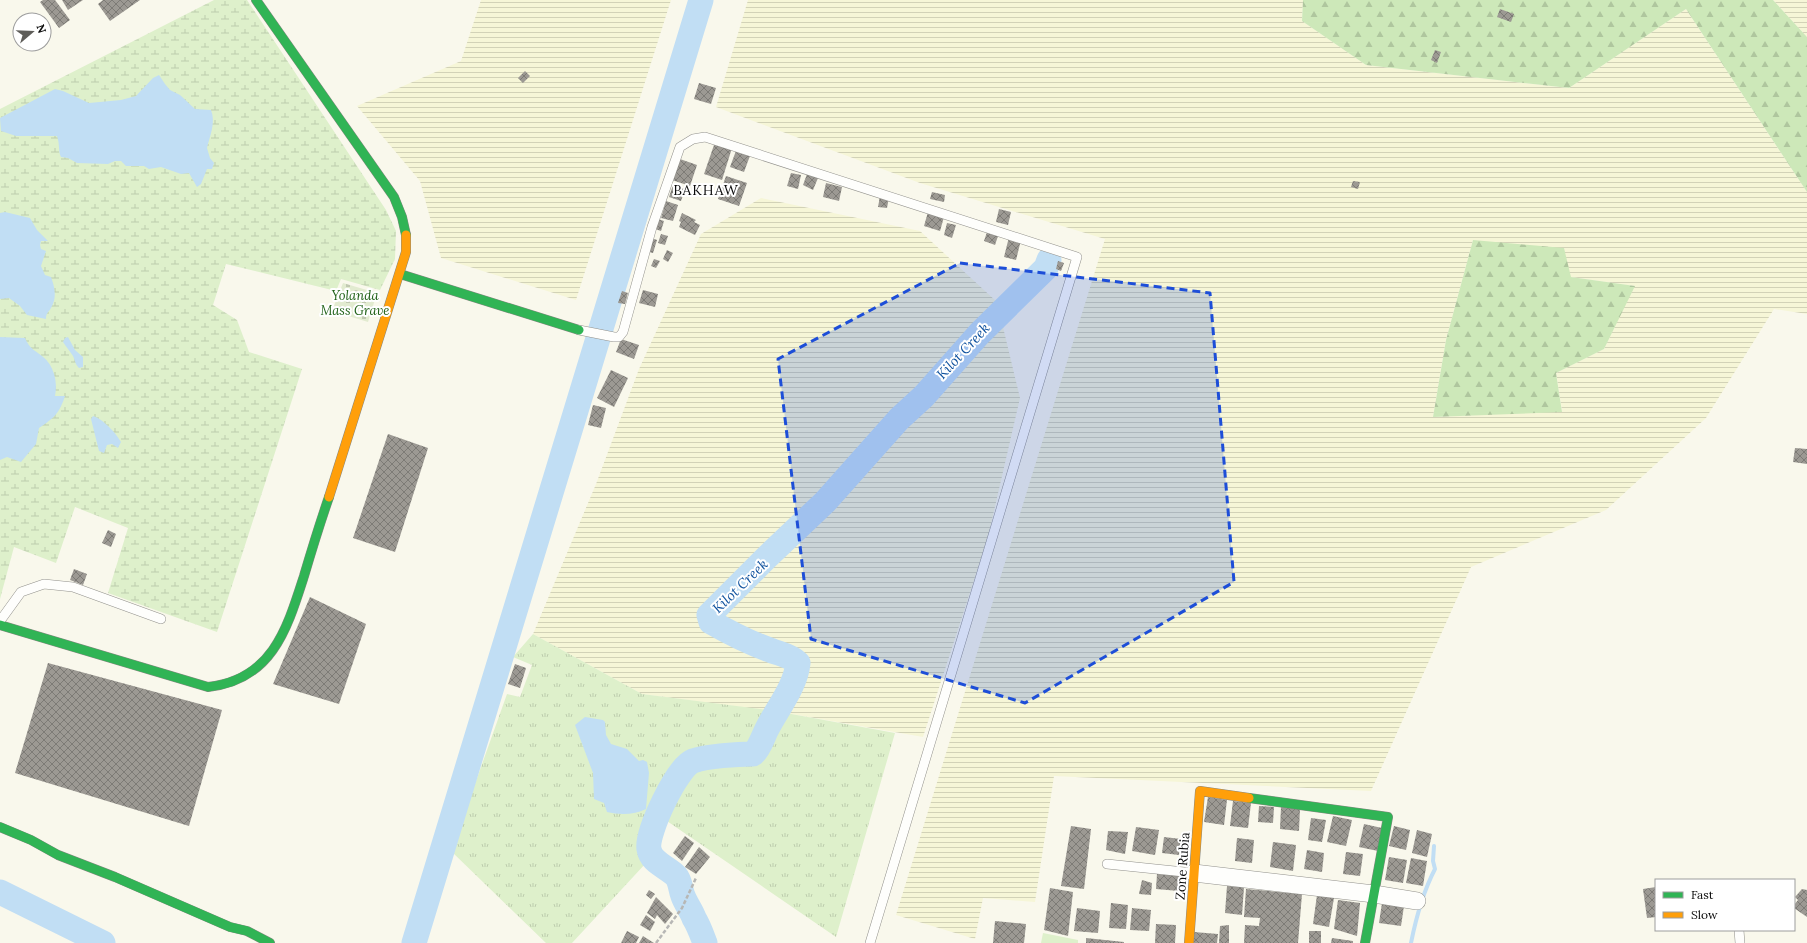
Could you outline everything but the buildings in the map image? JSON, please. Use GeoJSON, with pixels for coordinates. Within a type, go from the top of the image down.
{"type":"FeatureCollection","features":[{"type":"Feature","properties":{"kind":"street"},"geometry":{"type":"LineString","coordinates":[[0,625],[208,687],[221,687],[232,683],[257,668],[280,640],[290,619],[400,274],[406,252],[407,238],[402,213],[394,197],[256,0]]}},
{"type":"Feature","properties":{"kind":"street"},"geometry":{"type":"LineString","coordinates":[[400,274],[579,330]]}},
{"type":"Feature","properties":{"kind":"street","name":"Zone Rubia"},"geometry":{"type":"LineString","coordinates":[[1189,943],[1200,791],[1388,817],[1374,894]]}},
{"type":"Feature","properties":{"kind":"street"},"geometry":{"type":"LineString","coordinates":[[0,827],[31,840],[58,855],[115,876],[230,927],[247,931],[270,943]]}},
{"type":"Feature","properties":{"kind":"street"},"geometry":{"type":"LineString","coordinates":[[1194,872],[1374,894],[1416,901]]}},
{"type":"Feature","properties":{"kind":"street"},"geometry":{"type":"LineString","coordinates":[[1365,943],[1374,894]]}},
{"type":"Feature","properties":{"kind":"lane"},"geometry":{"type":"LineString","coordinates":[[579,330],[614,338],[619,337],[623,332],[652,228],[680,147],[694,139],[705,137],[1077,257],[870,943]]}},
{"type":"Feature","properties":{"kind":"lane"},"geometry":{"type":"LineString","coordinates":[[0,621],[21,592],[44,584],[73,587],[161,618]]}},
{"type":"Feature","properties":{"kind":"lane"},"geometry":{"type":"LineString","coordinates":[[1107,864],[1194,872]]}},
{"type":"Feature","properties":{"kind":"lane"},"geometry":{"type":"LineString","coordinates":[[1739,931],[1740,943]]}},
{"type":"Feature","properties":{"kind":"path"},"geometry":{"type":"LineString","coordinates":[[656,943],[682,908],[696,878]]}},
{"type":"Feature","properties":{"kind":"highlighted area"},"geometry":{"type":"Polygon","coordinates":[[[960,263],[1210,293],[1234,582],[1025,703],[811,639],[778,359],[960,263]]]}},
{"type":"Feature","properties":{"kind":"green space"},"geometry":{"type":"Polygon","coordinates":[[[214,0],[247,0],[386,210],[396,231],[395,259],[380,290],[341,279],[336,291],[226,264],[213,305],[237,320],[249,352],[302,369],[217,632],[108,593],[128,528],[75,507],[56,563],[14,547],[0,599],[0,109],[214,0]]]}},
{"type":"Feature","properties":{"kind":"green space"},"geometry":{"type":"Polygon","coordinates":[[[481,0],[671,0],[576,300],[441,258],[420,181],[357,106],[461,61],[481,0]]]}},
{"type":"Feature","properties":{"kind":"green space"},"geometry":{"type":"Polygon","coordinates":[[[748,0],[1303,0],[1302,21],[1366,65],[1569,88],[1686,9],[1807,192],[1807,314],[1774,309],[1706,418],[1606,510],[1471,567],[1371,791],[1054,776],[1035,902],[983,898],[975,939],[896,915],[1105,239],[920,183],[716,107],[748,0]],[[1473,240],[1446,340],[1433,417],[1562,411],[1556,373],[1604,349],[1634,286],[1571,277],[1473,240]]]}},
{"type":"Feature","properties":{"kind":"green space"},"geometry":{"type":"Polygon","coordinates":[[[1303,0],[1773,0],[1807,37],[1807,192],[1686,9],[1569,88],[1366,65],[1302,21],[1303,0]]]}},
{"type":"Feature","properties":{"kind":"green space"},"geometry":{"type":"Polygon","coordinates":[[[1773,0],[1807,0],[1807,37],[1773,0]]]}},
{"type":"Feature","properties":{"kind":"green space"},"geometry":{"type":"Polygon","coordinates":[[[761,198],[920,231],[997,302],[1020,398],[988,537],[923,737],[786,713],[642,694],[533,634],[596,484],[639,369],[701,234],[761,198]]]}},
{"type":"Feature","properties":{"kind":"green space"},"geometry":{"type":"Polygon","coordinates":[[[1473,240],[1564,248],[1571,277],[1635,286],[1604,349],[1556,373],[1562,412],[1433,417],[1446,340],[1473,240]]]}},
{"type":"Feature","properties":{"kind":"green space","name":"Yolanda Mass Grave"},"geometry":{"type":"Polygon","coordinates":[[[343,283],[377,293],[368,322],[332,311],[343,283]]]}},
{"type":"Feature","properties":{"kind":"green space"},"geometry":{"type":"Polygon","coordinates":[[[533,634],[642,694],[767,710],[751,744],[686,755],[678,763],[663,785],[645,826],[638,850],[646,863],[572,943],[546,943],[451,851],[507,694],[520,697],[532,665],[513,657],[533,634]]]}},
{"type":"Feature","properties":{"kind":"green space"},"geometry":{"type":"Polygon","coordinates":[[[786,713],[895,733],[836,937],[664,819],[677,794],[695,768],[756,763],[765,755],[786,713]]]}},
{"type":"Feature","properties":{"kind":"green space"},"geometry":{"type":"Polygon","coordinates":[[[1043,933],[1078,940],[1078,943],[1041,943],[1043,933]]]}},
{"type":"Feature","properties":{"kind":"water"},"geometry":{"type":"Polygon","coordinates":[[[159,75],[170,90],[180,95],[195,109],[211,110],[213,124],[207,148],[210,158],[214,163],[212,169],[207,169],[201,184],[197,187],[189,173],[181,174],[161,167],[149,169],[144,166],[126,166],[121,161],[115,161],[108,164],[77,163],[68,158],[61,157],[57,136],[16,136],[1,131],[0,118],[55,89],[89,103],[121,100],[136,96],[153,78],[159,75]]]}},
{"type":"Feature","properties":{"kind":"water"},"geometry":{"type":"Polygon","coordinates":[[[5,212],[30,218],[37,230],[48,241],[41,241],[41,249],[46,251],[41,266],[45,275],[51,277],[55,297],[46,319],[27,315],[20,306],[9,298],[0,299],[0,213],[5,212]]]}},
{"type":"Feature","properties":{"kind":"water"},"geometry":{"type":"Polygon","coordinates":[[[0,337],[25,338],[30,347],[50,364],[56,385],[55,396],[65,396],[61,407],[55,415],[39,428],[36,444],[21,462],[7,457],[0,460],[0,337]]]}},
{"type":"Feature","properties":{"kind":"water"},"geometry":{"type":"Polygon","coordinates":[[[68,337],[75,350],[83,357],[83,367],[79,368],[63,342],[65,338],[68,337]]]}},
{"type":"Feature","properties":{"kind":"water"},"geometry":{"type":"Polygon","coordinates":[[[93,416],[105,423],[116,435],[121,442],[118,448],[112,444],[107,445],[104,453],[99,451],[91,419],[93,416]]]}},
{"type":"Feature","properties":{"kind":"water"},"geometry":{"type":"Polygon","coordinates":[[[585,717],[603,720],[605,722],[606,735],[611,744],[627,749],[639,761],[643,760],[647,762],[649,773],[646,809],[632,813],[612,813],[607,812],[604,803],[594,799],[593,773],[575,725],[585,717]]]}},
{"type":"Feature","properties":{"kind":"waterway"},"geometry":{"type":"LineString","coordinates":[[414,943],[701,0]]}},
{"type":"Feature","properties":{"kind":"waterway","name":"Kilot Creek"},"geometry":{"type":"LineString","coordinates":[[705,943],[684,899],[678,878],[656,861],[650,854],[649,841],[652,829],[671,787],[686,766],[699,759],[739,754],[753,754],[760,745],[768,727],[794,680],[798,663],[788,656],[740,638],[725,630],[711,622],[709,615],[825,502],[899,419],[924,396],[979,334],[1046,268],[1049,260]]}},
{"type":"Feature","properties":{"kind":"waterway"},"geometry":{"type":"LineString","coordinates":[[1411,943],[1420,905],[1435,869],[1433,861],[1434,846]]}},
{"type":"Feature","properties":{"kind":"waterway"},"geometry":{"type":"LineString","coordinates":[[0,892],[103,943]]}},
{"type":"Feature","properties":{"kind":"traffic: fast"},"geometry":{"type":"LineString","coordinates":[[256,0],[394,197],[402,217],[406,235]]}},
{"type":"Feature","properties":{"kind":"traffic: fast"},"geometry":{"type":"LineString","coordinates":[[400,274],[579,330]]}},
{"type":"Feature","properties":{"kind":"traffic: fast"},"geometry":{"type":"LineString","coordinates":[[0,625],[208,687],[230,682],[248,674],[262,663],[274,649],[283,633],[298,596],[329,497]]}},
{"type":"Feature","properties":{"kind":"traffic: fast"},"geometry":{"type":"LineString","coordinates":[[1249,798],[1388,817],[1365,943]]}},
{"type":"Feature","properties":{"kind":"traffic: fast"},"geometry":{"type":"LineString","coordinates":[[0,827],[31,840],[58,855],[115,877],[230,927],[247,931],[270,943]]}},
{"type":"Feature","properties":{"kind":"traffic: slow"},"geometry":{"type":"LineString","coordinates":[[329,497],[406,252],[406,235]]}},
{"type":"Feature","properties":{"kind":"traffic: slow"},"geometry":{"type":"LineString","coordinates":[[1189,943],[1200,791],[1249,798]]}},
{"type":"Feature","properties":{"kind":"district","name":"BAKHAW"},"geometry":{"type":"Point","coordinates":[706,190]}}]}
